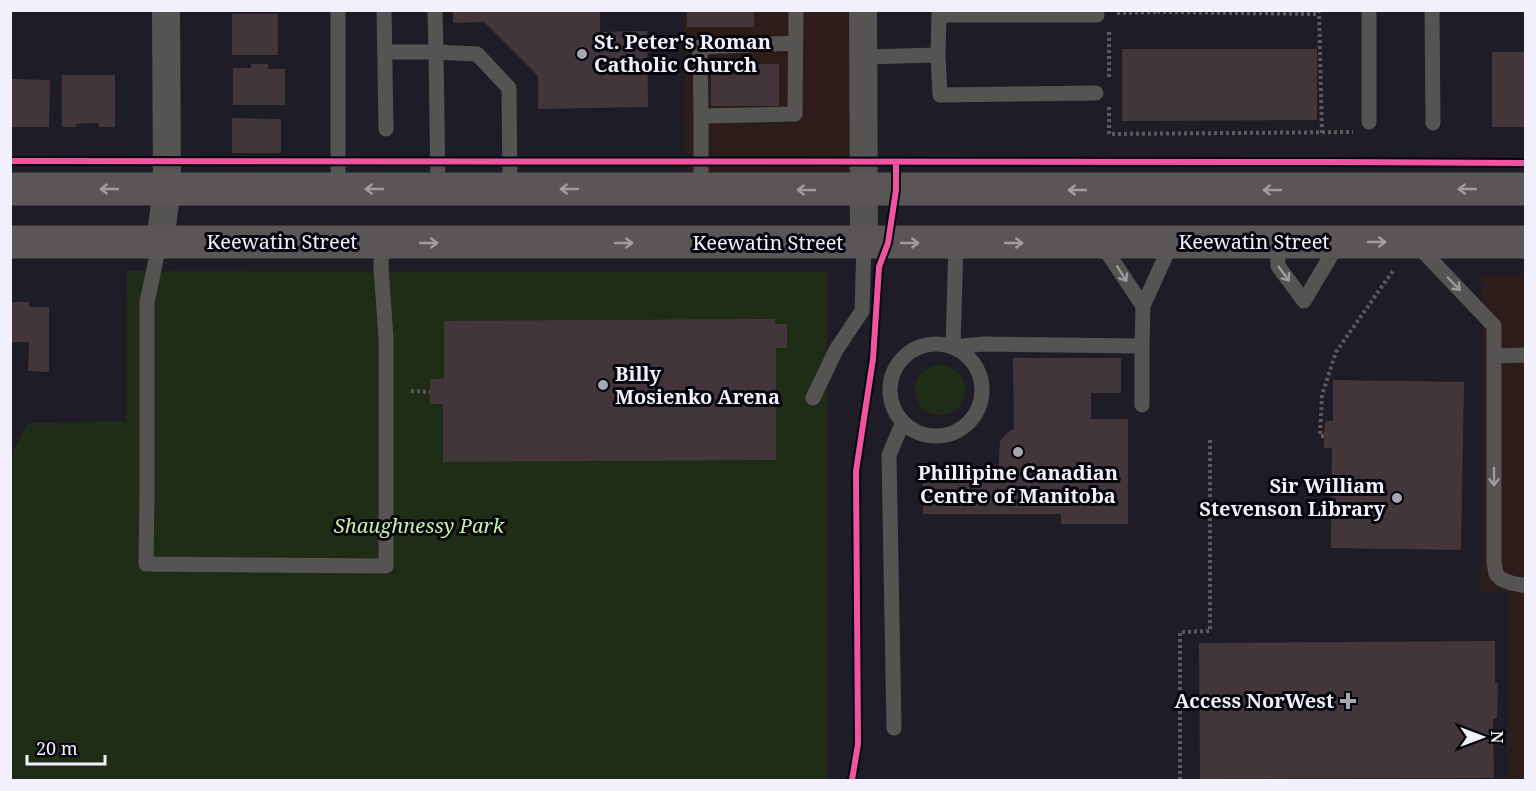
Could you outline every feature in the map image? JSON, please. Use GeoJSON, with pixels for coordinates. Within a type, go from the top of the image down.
{"type":"FeatureCollection","features":[{"type":"Feature","properties":{"kind":"main road"},"geometry":{"type":"LineString","coordinates":[[10,189],[1526,189]]}},
{"type":"Feature","properties":{"kind":"main road","name":"Keewatin Street"},"geometry":{"type":"LineString","coordinates":[[10,242],[1338,242],[1407,253],[1526,242]]}},
{"type":"Feature","properties":{"kind":"street"},"geometry":{"type":"LineString","coordinates":[[160,242],[167,189],[166,10]]}},
{"type":"Feature","properties":{"kind":"street"},"geometry":{"type":"LineString","coordinates":[[863,10],[864,243]]}},
{"type":"Feature","properties":{"kind":"lane"},"geometry":{"type":"LineString","coordinates":[[339,10],[339,189]]}},
{"type":"Feature","properties":{"kind":"lane"},"geometry":{"type":"LineString","coordinates":[[384,10],[386,129]]}},
{"type":"Feature","properties":{"kind":"lane"},"geometry":{"type":"LineString","coordinates":[[435,10],[438,189]]}},
{"type":"Feature","properties":{"kind":"lane"},"geometry":{"type":"LineString","coordinates":[[701,116],[795,114],[796,10]]}},
{"type":"Feature","properties":{"kind":"lane"},"geometry":{"type":"LineString","coordinates":[[1365,127],[1369,10]]}},
{"type":"Feature","properties":{"kind":"lane"},"geometry":{"type":"LineString","coordinates":[[1432,10],[1433,123]]}},
{"type":"Feature","properties":{"kind":"lane"},"geometry":{"type":"LineString","coordinates":[[1102,97],[940,95],[939,15],[1105,17]]}},
{"type":"Feature","properties":{"kind":"lane"},"geometry":{"type":"LineString","coordinates":[[701,189],[700,47],[795,43]]}},
{"type":"Feature","properties":{"kind":"lane"},"geometry":{"type":"LineString","coordinates":[[385,52],[477,54],[509,88],[510,189]]}},
{"type":"Feature","properties":{"kind":"lane"},"geometry":{"type":"LineString","coordinates":[[864,57],[938,55]]}},
{"type":"Feature","properties":{"kind":"lane"},"geometry":{"type":"LineString","coordinates":[[160,242],[147,302],[146,564],[375,566],[386,566],[386,348],[381,267],[382,243]]}},
{"type":"Feature","properties":{"kind":"lane"},"geometry":{"type":"LineString","coordinates":[[1101,242],[1143,306]]}},
{"type":"Feature","properties":{"kind":"lane"},"geometry":{"type":"LineString","coordinates":[[1142,405],[1143,306],[1172,242]]}},
{"type":"Feature","properties":{"kind":"lane"},"geometry":{"type":"LineString","coordinates":[[1277,242],[1278,266],[1304,301],[1338,242]]}},
{"type":"Feature","properties":{"kind":"lane"},"geometry":{"type":"LineString","coordinates":[[813,398],[836,350],[862,312],[864,243]]}},
{"type":"Feature","properties":{"kind":"lane"},"geometry":{"type":"LineString","coordinates":[[953,347],[956,243]]}},
{"type":"Feature","properties":{"kind":"lane"},"geometry":{"type":"LineString","coordinates":[[1407,253],[1494,326],[1494,562],[1496,574],[1501,579],[1526,586]]}},
{"type":"Feature","properties":{"kind":"lane"},"geometry":{"type":"LineString","coordinates":[[938,344],[953,347],[966,354],[975,365],[981,379],[982,394],[978,408],[970,421],[952,433],[930,436],[916,431],[903,422],[894,409],[890,394],[891,379],[898,364],[908,353],[922,346],[938,344]]}},
{"type":"Feature","properties":{"kind":"lane"},"geometry":{"type":"LineString","coordinates":[[953,347],[983,344],[1142,346]]}},
{"type":"Feature","properties":{"kind":"lane"},"geometry":{"type":"LineString","coordinates":[[1494,356],[1526,355]]}},
{"type":"Feature","properties":{"kind":"lane"},"geometry":{"type":"LineString","coordinates":[[894,728],[890,455],[903,422]]}},
{"type":"Feature","properties":{"kind":"path"},"geometry":{"type":"LineString","coordinates":[[1108,79],[1105,17],[1159,11],[1319,12],[1322,133]]}},
{"type":"Feature","properties":{"kind":"path"},"geometry":{"type":"LineString","coordinates":[[1102,97],[1108,134],[1322,133],[1365,127]]}},
{"type":"Feature","properties":{"kind":"path"},"geometry":{"type":"LineString","coordinates":[[1324,436],[1320,436],[1322,395],[1336,352],[1407,253]]}},
{"type":"Feature","properties":{"kind":"path"},"geometry":{"type":"LineString","coordinates":[[411,391],[430,392]]}},
{"type":"Feature","properties":{"kind":"path"},"geometry":{"type":"LineString","coordinates":[[1180,780],[1180,632],[1210,631],[1210,437]]}},
{"type":"Feature","properties":{"kind":"shaded area"},"geometry":{"type":"Polygon","coordinates":[[[684,11],[851,11],[853,178],[686,180],[684,11]]]}},
{"type":"Feature","properties":{"kind":"shaded area"},"geometry":{"type":"Polygon","coordinates":[[[1525,275],[1525,780],[1507,780],[1507,590],[1481,593],[1482,276],[1525,275]]]}},
{"type":"Feature","properties":{"kind":"green space","name":"Shaughnessy Park"},"geometry":{"type":"Polygon","coordinates":[[[127,271],[827,272],[827,780],[11,780],[10,457],[28,423],[126,421],[127,271]]]}},
{"type":"Feature","properties":{"kind":"green space"},"geometry":{"type":"Polygon","coordinates":[[[935,365],[945,365],[958,372],[965,385],[965,395],[958,408],[945,415],[935,415],[926,411],[919,404],[915,395],[915,385],[919,376],[926,369],[935,365]]]}},
{"type":"Feature","properties":{"kind":"building","name":"St. Peter's Roman Catholic Church"},"geometry":{"type":"Polygon","coordinates":[[[453,10],[600,10],[600,32],[647,31],[648,107],[538,109],[538,76],[484,22],[453,23],[453,10]]]}},
{"type":"Feature","properties":{"kind":"building"},"geometry":{"type":"Polygon","coordinates":[[[687,10],[754,10],[754,27],[687,27],[687,10]]]}},
{"type":"Feature","properties":{"kind":"building"},"geometry":{"type":"Polygon","coordinates":[[[232,14],[278,14],[278,55],[232,55],[232,14]]]}},
{"type":"Feature","properties":{"kind":"building"},"geometry":{"type":"Polygon","coordinates":[[[1122,49],[1317,49],[1317,120],[1122,121],[1122,49]]]}},
{"type":"Feature","properties":{"kind":"building"},"geometry":{"type":"Polygon","coordinates":[[[1492,52],[1526,52],[1526,127],[1492,127],[1492,52]]]}},
{"type":"Feature","properties":{"kind":"building"},"geometry":{"type":"Polygon","coordinates":[[[251,64],[268,64],[268,69],[285,69],[285,105],[233,105],[233,68],[251,68],[251,64]]]}},
{"type":"Feature","properties":{"kind":"building"},"geometry":{"type":"Polygon","coordinates":[[[711,64],[779,64],[779,106],[711,106],[711,64]]]}},
{"type":"Feature","properties":{"kind":"building"},"geometry":{"type":"Polygon","coordinates":[[[62,75],[115,75],[115,127],[99,127],[99,123],[89,123],[76,124],[76,127],[62,127],[62,75]]]}},
{"type":"Feature","properties":{"kind":"building"},"geometry":{"type":"Polygon","coordinates":[[[10,79],[50,80],[49,127],[10,127],[10,79]]]}},
{"type":"Feature","properties":{"kind":"building"},"geometry":{"type":"Polygon","coordinates":[[[232,118],[281,119],[281,153],[232,153],[232,118]]]}},
{"type":"Feature","properties":{"kind":"building"},"geometry":{"type":"Polygon","coordinates":[[[10,302],[29,302],[29,307],[49,307],[49,372],[28,371],[29,342],[10,342],[10,302]]]}},
{"type":"Feature","properties":{"kind":"building","name":"Billy Mosienko Arena"},"geometry":{"type":"Polygon","coordinates":[[[775,319],[775,324],[787,324],[787,348],[776,348],[776,460],[443,462],[443,404],[430,404],[430,379],[444,379],[444,321],[775,319]]]}},
{"type":"Feature","properties":{"kind":"building"},"geometry":{"type":"Polygon","coordinates":[[[1013,358],[1121,358],[1121,393],[1091,393],[1091,419],[1128,419],[1128,524],[1061,524],[1061,514],[923,514],[923,477],[998,474],[1000,441],[1014,429],[1013,358]]]}},
{"type":"Feature","properties":{"kind":"building","name":"Sir William Stevenson Library"},"geometry":{"type":"Polygon","coordinates":[[[1333,380],[1464,382],[1461,550],[1331,548],[1332,448],[1324,448],[1324,436],[1325,421],[1333,421],[1333,380]]]}},
{"type":"Feature","properties":{"kind":"building","name":"Access NorWest"},"geometry":{"type":"Polygon","coordinates":[[[1495,641],[1495,683],[1498,683],[1497,718],[1493,719],[1494,778],[1200,779],[1199,643],[1495,641]]]}},
{"type":"Feature","properties":{"kind":"cycle path"},"geometry":{"type":"LineString","coordinates":[[10,161],[1526,163]]}},
{"type":"Feature","properties":{"kind":"cycle path"},"geometry":{"type":"LineString","coordinates":[[852,780],[858,744],[856,471],[873,359],[879,267],[888,243],[896,190],[896,162]]}},
{"type":"Feature","properties":{"kind":"place","name":"St. Peter's Roman Catholic Church"},"geometry":{"type":"Point","coordinates":[582,54]}},
{"type":"Feature","properties":{"kind":"place","name":"Billy Mosienko Arena"},"geometry":{"type":"Point","coordinates":[603,385]}},
{"type":"Feature","properties":{"kind":"place","name":"Phillipine Canadian Centre of Manitoba"},"geometry":{"type":"Point","coordinates":[1018,452]}},
{"type":"Feature","properties":{"kind":"place","name":"Sir William Stevenson Library"},"geometry":{"type":"Point","coordinates":[1397,498]}},
{"type":"Feature","properties":{"kind":"place","name":"Access NorWest"},"geometry":{"type":"Point","coordinates":[1348,701]}}]}
